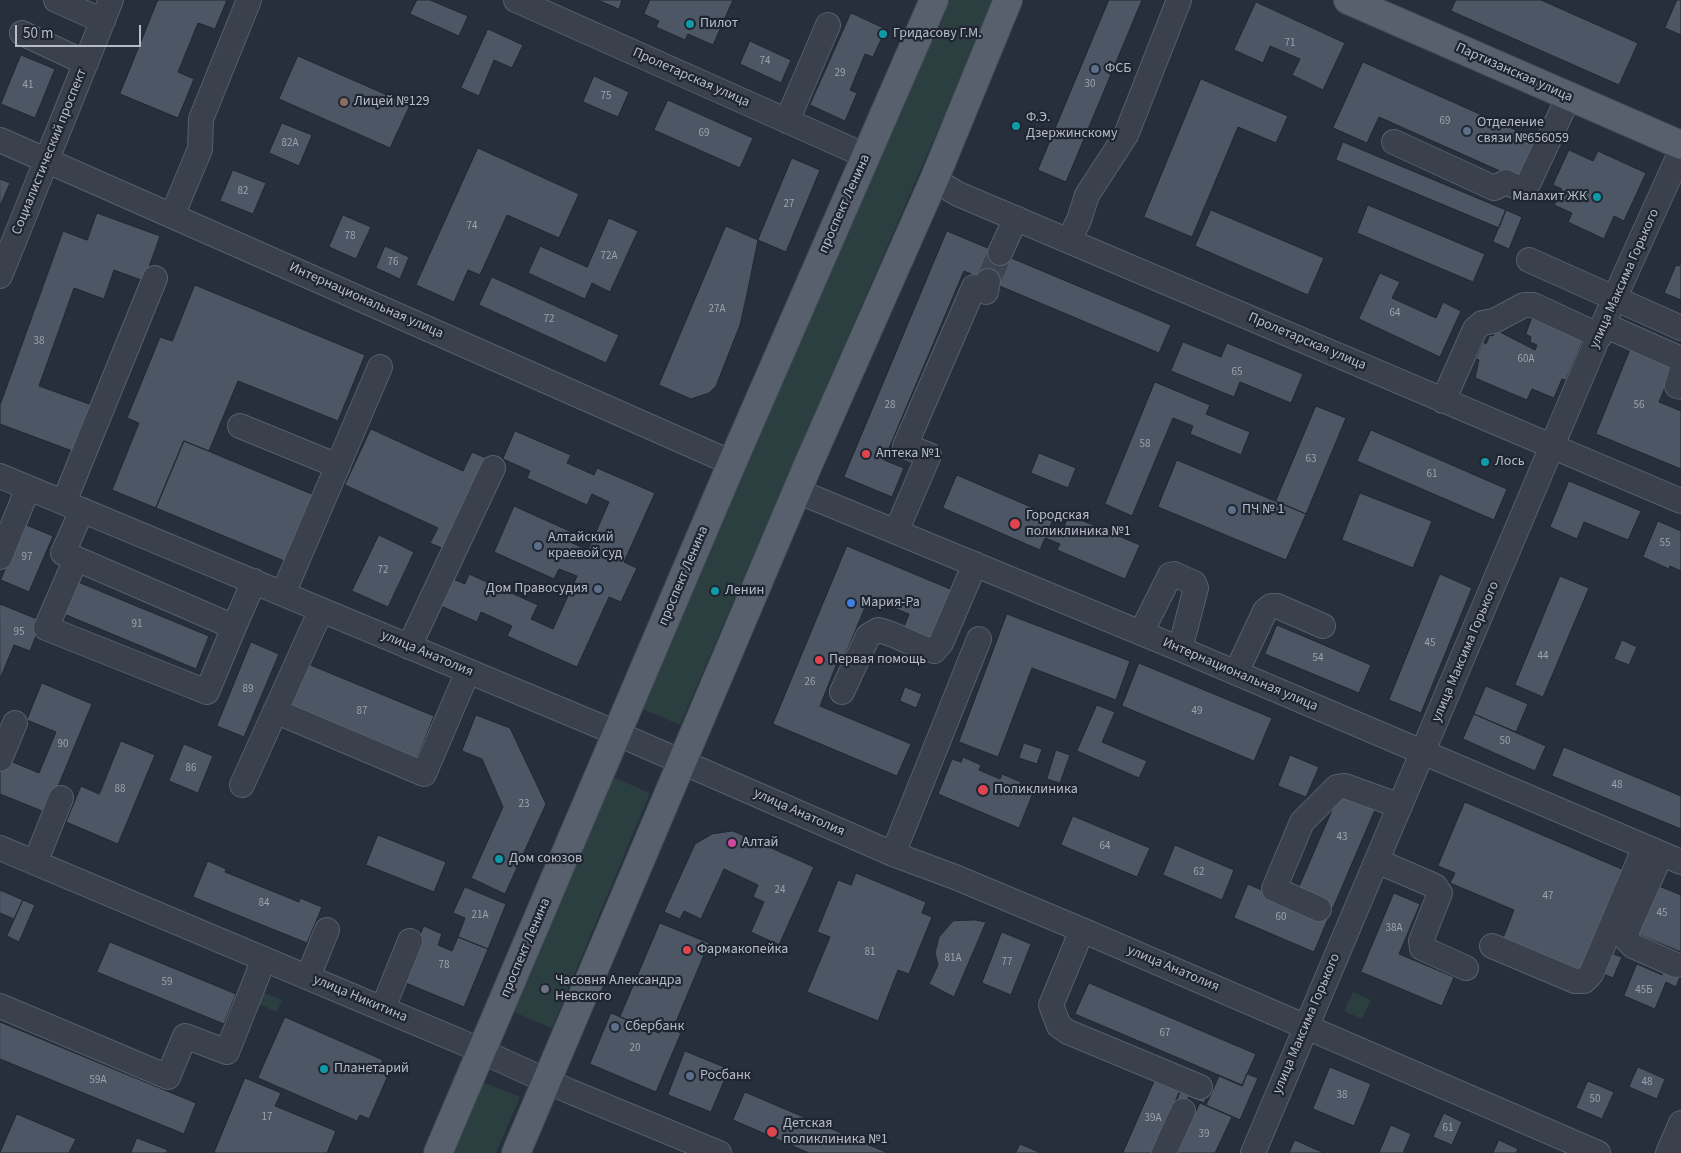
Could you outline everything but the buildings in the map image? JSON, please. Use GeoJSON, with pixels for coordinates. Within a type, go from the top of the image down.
{"type":"FeatureCollection","features":[{"type":"Feature","properties":{"kind":"main road","name":"проспект Ленина"},"geometry":{"type":"LineString","coordinates":[[438,1153],[732,463],[934,0]]}},
{"type":"Feature","properties":{"kind":"main road"},"geometry":{"type":"LineString","coordinates":[[516,1153],[797,491],[934,180],[1008,0]]}},
{"type":"Feature","properties":{"kind":"main road","name":"Партизанская улица"},"geometry":{"type":"LineString","coordinates":[[1348,0],[1681,146]]}},
{"type":"Feature","properties":{"kind":"street"},"geometry":{"type":"LineString","coordinates":[[56,0],[107,10]]}},
{"type":"Feature","properties":{"kind":"street"},"geometry":{"type":"LineString","coordinates":[[172,216],[200,150],[201,119],[249,0]]}},
{"type":"Feature","properties":{"kind":"street","name":"Пролетарская улица"},"geometry":{"type":"LineString","coordinates":[[516,0],[866,156]]}},
{"type":"Feature","properties":{"kind":"street"},"geometry":{"type":"LineString","coordinates":[[1069,240],[1079,220],[1087,195],[1126,135],[1178,0]]}},
{"type":"Feature","properties":{"kind":"street","name":"Социалистический проспект"},"geometry":{"type":"LineString","coordinates":[[0,276],[107,10]]}},
{"type":"Feature","properties":{"kind":"street"},"geometry":{"type":"LineString","coordinates":[[788,121],[828,24]]}},
{"type":"Feature","properties":{"kind":"street"},"geometry":{"type":"LineString","coordinates":[[22,33],[86,63]]}},
{"type":"Feature","properties":{"kind":"street"},"geometry":{"type":"LineString","coordinates":[[1394,142],[1494,188],[1506,182],[1518,188],[1523,187],[1529,182],[1569,96]]}},
{"type":"Feature","properties":{"kind":"street","name":"Интернациональная улица"},"geometry":{"type":"LineString","coordinates":[[0,140],[732,463]]}},
{"type":"Feature","properties":{"kind":"street","name":"улица Максима Горького"},"geometry":{"type":"LineString","coordinates":[[1253,1153],[1305,1026],[1423,754],[1615,297],[1681,151]]}},
{"type":"Feature","properties":{"kind":"street","name":"Пролетарская улица"},"geometry":{"type":"LineString","coordinates":[[934,180],[958,194],[1443,401],[1681,500]]}},
{"type":"Feature","properties":{"kind":"street"},"geometry":{"type":"LineString","coordinates":[[1000,253],[1016,218]]}},
{"type":"Feature","properties":{"kind":"street"},"geometry":{"type":"LineString","coordinates":[[1529,260],[1681,328]]}},
{"type":"Feature","properties":{"kind":"street"},"geometry":{"type":"LineString","coordinates":[[155,278],[73,506],[63,553],[234,627]]}},
{"type":"Feature","properties":{"kind":"street"},"geometry":{"type":"LineString","coordinates":[[896,532],[929,455],[906,446],[974,287],[986,292],[988,281]]}},
{"type":"Feature","properties":{"kind":"street"},"geometry":{"type":"LineString","coordinates":[[1443,401],[1475,329],[1482,323],[1500,318],[1524,305],[1533,305],[1681,359]]}},
{"type":"Feature","properties":{"kind":"street"},"geometry":{"type":"LineString","coordinates":[[283,594],[380,367]]}},
{"type":"Feature","properties":{"kind":"street"},"geometry":{"type":"LineString","coordinates":[[1681,373],[1677,386],[1681,387]]}},
{"type":"Feature","properties":{"kind":"street"},"geometry":{"type":"LineString","coordinates":[[240,426],[338,466]]}},
{"type":"Feature","properties":{"kind":"street"},"geometry":{"type":"LineString","coordinates":[[409,647],[493,468]]}},
{"type":"Feature","properties":{"kind":"street","name":"улица Анатолия"},"geometry":{"type":"LineString","coordinates":[[0,476],[617,734],[893,854],[955,877],[1082,930],[1598,1153]]}},
{"type":"Feature","properties":{"kind":"street"},"geometry":{"type":"LineString","coordinates":[[0,557],[28,488]]}},
{"type":"Feature","properties":{"kind":"street","name":"Интернациональная улица"},"geometry":{"type":"LineString","coordinates":[[797,491],[1180,649],[1423,754],[1662,854]]}},
{"type":"Feature","properties":{"kind":"street"},"geometry":{"type":"LineString","coordinates":[[76,559],[46,628],[208,692],[254,581]]}},
{"type":"Feature","properties":{"kind":"street"},"geometry":{"type":"LineString","coordinates":[[842,692],[868,636],[878,630],[889,632],[922,649],[934,651],[941,643],[974,564]]}},
{"type":"Feature","properties":{"kind":"street"},"geometry":{"type":"LineString","coordinates":[[1141,633],[1170,575],[1174,574],[1194,583],[1196,588],[1180,649]]}},
{"type":"Feature","properties":{"kind":"street"},"geometry":{"type":"LineString","coordinates":[[1236,673],[1265,610],[1271,606],[1277,606],[1323,626]]}},
{"type":"Feature","properties":{"kind":"street"},"geometry":{"type":"LineString","coordinates":[[242,785],[321,610]]}},
{"type":"Feature","properties":{"kind":"street"},"geometry":{"type":"LineString","coordinates":[[893,854],[979,639]]}},
{"type":"Feature","properties":{"kind":"street"},"geometry":{"type":"LineString","coordinates":[[275,711],[424,774],[468,672]]}},
{"type":"Feature","properties":{"kind":"street"},"geometry":{"type":"LineString","coordinates":[[0,759],[15,723]]}},
{"type":"Feature","properties":{"kind":"street"},"geometry":{"type":"LineString","coordinates":[[1320,909],[1274,888],[1302,822],[1337,788],[1346,786],[1400,806]]}},
{"type":"Feature","properties":{"kind":"street"},"geometry":{"type":"LineString","coordinates":[[35,863],[61,798]]}},
{"type":"Feature","properties":{"kind":"street","name":"улица Никитина"},"geometry":{"type":"LineString","coordinates":[[0,848],[383,1008],[547,1081],[719,1153]]}},
{"type":"Feature","properties":{"kind":"street"},"geometry":{"type":"LineString","coordinates":[[1492,946],[1576,981],[1584,981],[1591,974],[1662,854]]}},
{"type":"Feature","properties":{"kind":"street"},"geometry":{"type":"LineString","coordinates":[[1662,854],[1627,931],[1627,940],[1633,946],[1676,965]]}},
{"type":"Feature","properties":{"kind":"street"},"geometry":{"type":"LineString","coordinates":[[1376,861],[1435,886],[1440,892],[1421,941],[1422,948],[1466,968]]}},
{"type":"Feature","properties":{"kind":"street"},"geometry":{"type":"LineString","coordinates":[[308,977],[327,930]]}},
{"type":"Feature","properties":{"kind":"street"},"geometry":{"type":"LineString","coordinates":[[1082,930],[1051,1005],[1059,1026],[1068,1032],[1200,1087]]}},
{"type":"Feature","properties":{"kind":"street"},"geometry":{"type":"LineString","coordinates":[[383,1008],[410,941]]}},
{"type":"Feature","properties":{"kind":"street"},"geometry":{"type":"LineString","coordinates":[[0,1006],[168,1077],[185,1036],[227,1052],[264,958]]}},
{"type":"Feature","properties":{"kind":"street"},"geometry":{"type":"LineString","coordinates":[[1164,1153],[1183,1111]]}},
{"type":"Feature","properties":{"kind":"street"},"geometry":{"type":"LineString","coordinates":[[1668,1153],[1681,1124]]}},
{"type":"Feature","properties":{"kind":"shaded area"},"geometry":{"type":"Polygon","coordinates":[[[946,0],[994,0],[680,725],[640,708],[946,0]]]}},
{"type":"Feature","properties":{"kind":"shaded area"},"geometry":{"type":"Polygon","coordinates":[[[608,775],[650,793],[552,1028],[509,1010],[608,775]]]}},
{"type":"Feature","properties":{"kind":"shaded area"},"geometry":{"type":"Polygon","coordinates":[[[258,990],[282,1000],[277,1012],[254,1002],[258,990]]]}},
{"type":"Feature","properties":{"kind":"shaded area"},"geometry":{"type":"Polygon","coordinates":[[[1353,992],[1371,1000],[1362,1019],[1344,1011],[1353,992]]]}},
{"type":"Feature","properties":{"kind":"shaded area"},"geometry":{"type":"Polygon","coordinates":[[[483,1082],[520,1097],[496,1153],[453,1153],[483,1082]]]}},
{"type":"Feature","properties":{"kind":"tunnel"},"geometry":{"type":"LineString","coordinates":[[988,281],[1000,253]]}},
{"type":"Feature","properties":{"kind":"place","name":"Пилот"},"geometry":{"type":"Point","coordinates":[690,24]}},
{"type":"Feature","properties":{"kind":"place","name":"Гридасову Г.М."},"geometry":{"type":"Point","coordinates":[883,34]}},
{"type":"Feature","properties":{"kind":"place","name":"ФСБ"},"geometry":{"type":"Point","coordinates":[1095,69]}},
{"type":"Feature","properties":{"kind":"place","name":"Лицей №129"},"geometry":{"type":"Point","coordinates":[344,102]}},
{"type":"Feature","properties":{"kind":"place","name":"Ф.Э. Дзержинскому"},"geometry":{"type":"Point","coordinates":[1016,126]}},
{"type":"Feature","properties":{"kind":"place","name":"Отделение связи №656059"},"geometry":{"type":"Point","coordinates":[1467,131]}},
{"type":"Feature","properties":{"kind":"place","name":"Малахит ЖК"},"geometry":{"type":"Point","coordinates":[1597,197]}},
{"type":"Feature","properties":{"kind":"place","name":"Аптека №1"},"geometry":{"type":"Point","coordinates":[866,454]}},
{"type":"Feature","properties":{"kind":"place","name":"Лось"},"geometry":{"type":"Point","coordinates":[1485,462]}},
{"type":"Feature","properties":{"kind":"place","name":"ПЧ № 1"},"geometry":{"type":"Point","coordinates":[1232,510]}},
{"type":"Feature","properties":{"kind":"place","name":"Городская поликлиника №1"},"geometry":{"type":"Point","coordinates":[1015,524]}},
{"type":"Feature","properties":{"kind":"place","name":"Алтайский краевой суд"},"geometry":{"type":"Point","coordinates":[538,546]}},
{"type":"Feature","properties":{"kind":"place","name":"Дом Правосудия"},"geometry":{"type":"Point","coordinates":[598,589]}},
{"type":"Feature","properties":{"kind":"place","name":"Ленин"},"geometry":{"type":"Point","coordinates":[715,591]}},
{"type":"Feature","properties":{"kind":"place","name":"Мария-Ра"},"geometry":{"type":"Point","coordinates":[851,603]}},
{"type":"Feature","properties":{"kind":"place","name":"Первая помощь"},"geometry":{"type":"Point","coordinates":[819,660]}},
{"type":"Feature","properties":{"kind":"place","name":"Поликлиника"},"geometry":{"type":"Point","coordinates":[983,790]}},
{"type":"Feature","properties":{"kind":"place","name":"Алтай"},"geometry":{"type":"Point","coordinates":[732,843]}},
{"type":"Feature","properties":{"kind":"place","name":"Дом союзов"},"geometry":{"type":"Point","coordinates":[499,859]}},
{"type":"Feature","properties":{"kind":"place","name":"Фармакопейка"},"geometry":{"type":"Point","coordinates":[687,950]}},
{"type":"Feature","properties":{"kind":"place","name":"Часовня Александра Невского"},"geometry":{"type":"Point","coordinates":[545,989]}},
{"type":"Feature","properties":{"kind":"place","name":"Сбербанк"},"geometry":{"type":"Point","coordinates":[615,1027]}},
{"type":"Feature","properties":{"kind":"place","name":"Планетарий"},"geometry":{"type":"Point","coordinates":[324,1069]}},
{"type":"Feature","properties":{"kind":"place","name":"Росбанк"},"geometry":{"type":"Point","coordinates":[690,1076]}},
{"type":"Feature","properties":{"kind":"place","name":"Детская поликлиника №1"},"geometry":{"type":"Point","coordinates":[772,1132]}}]}
